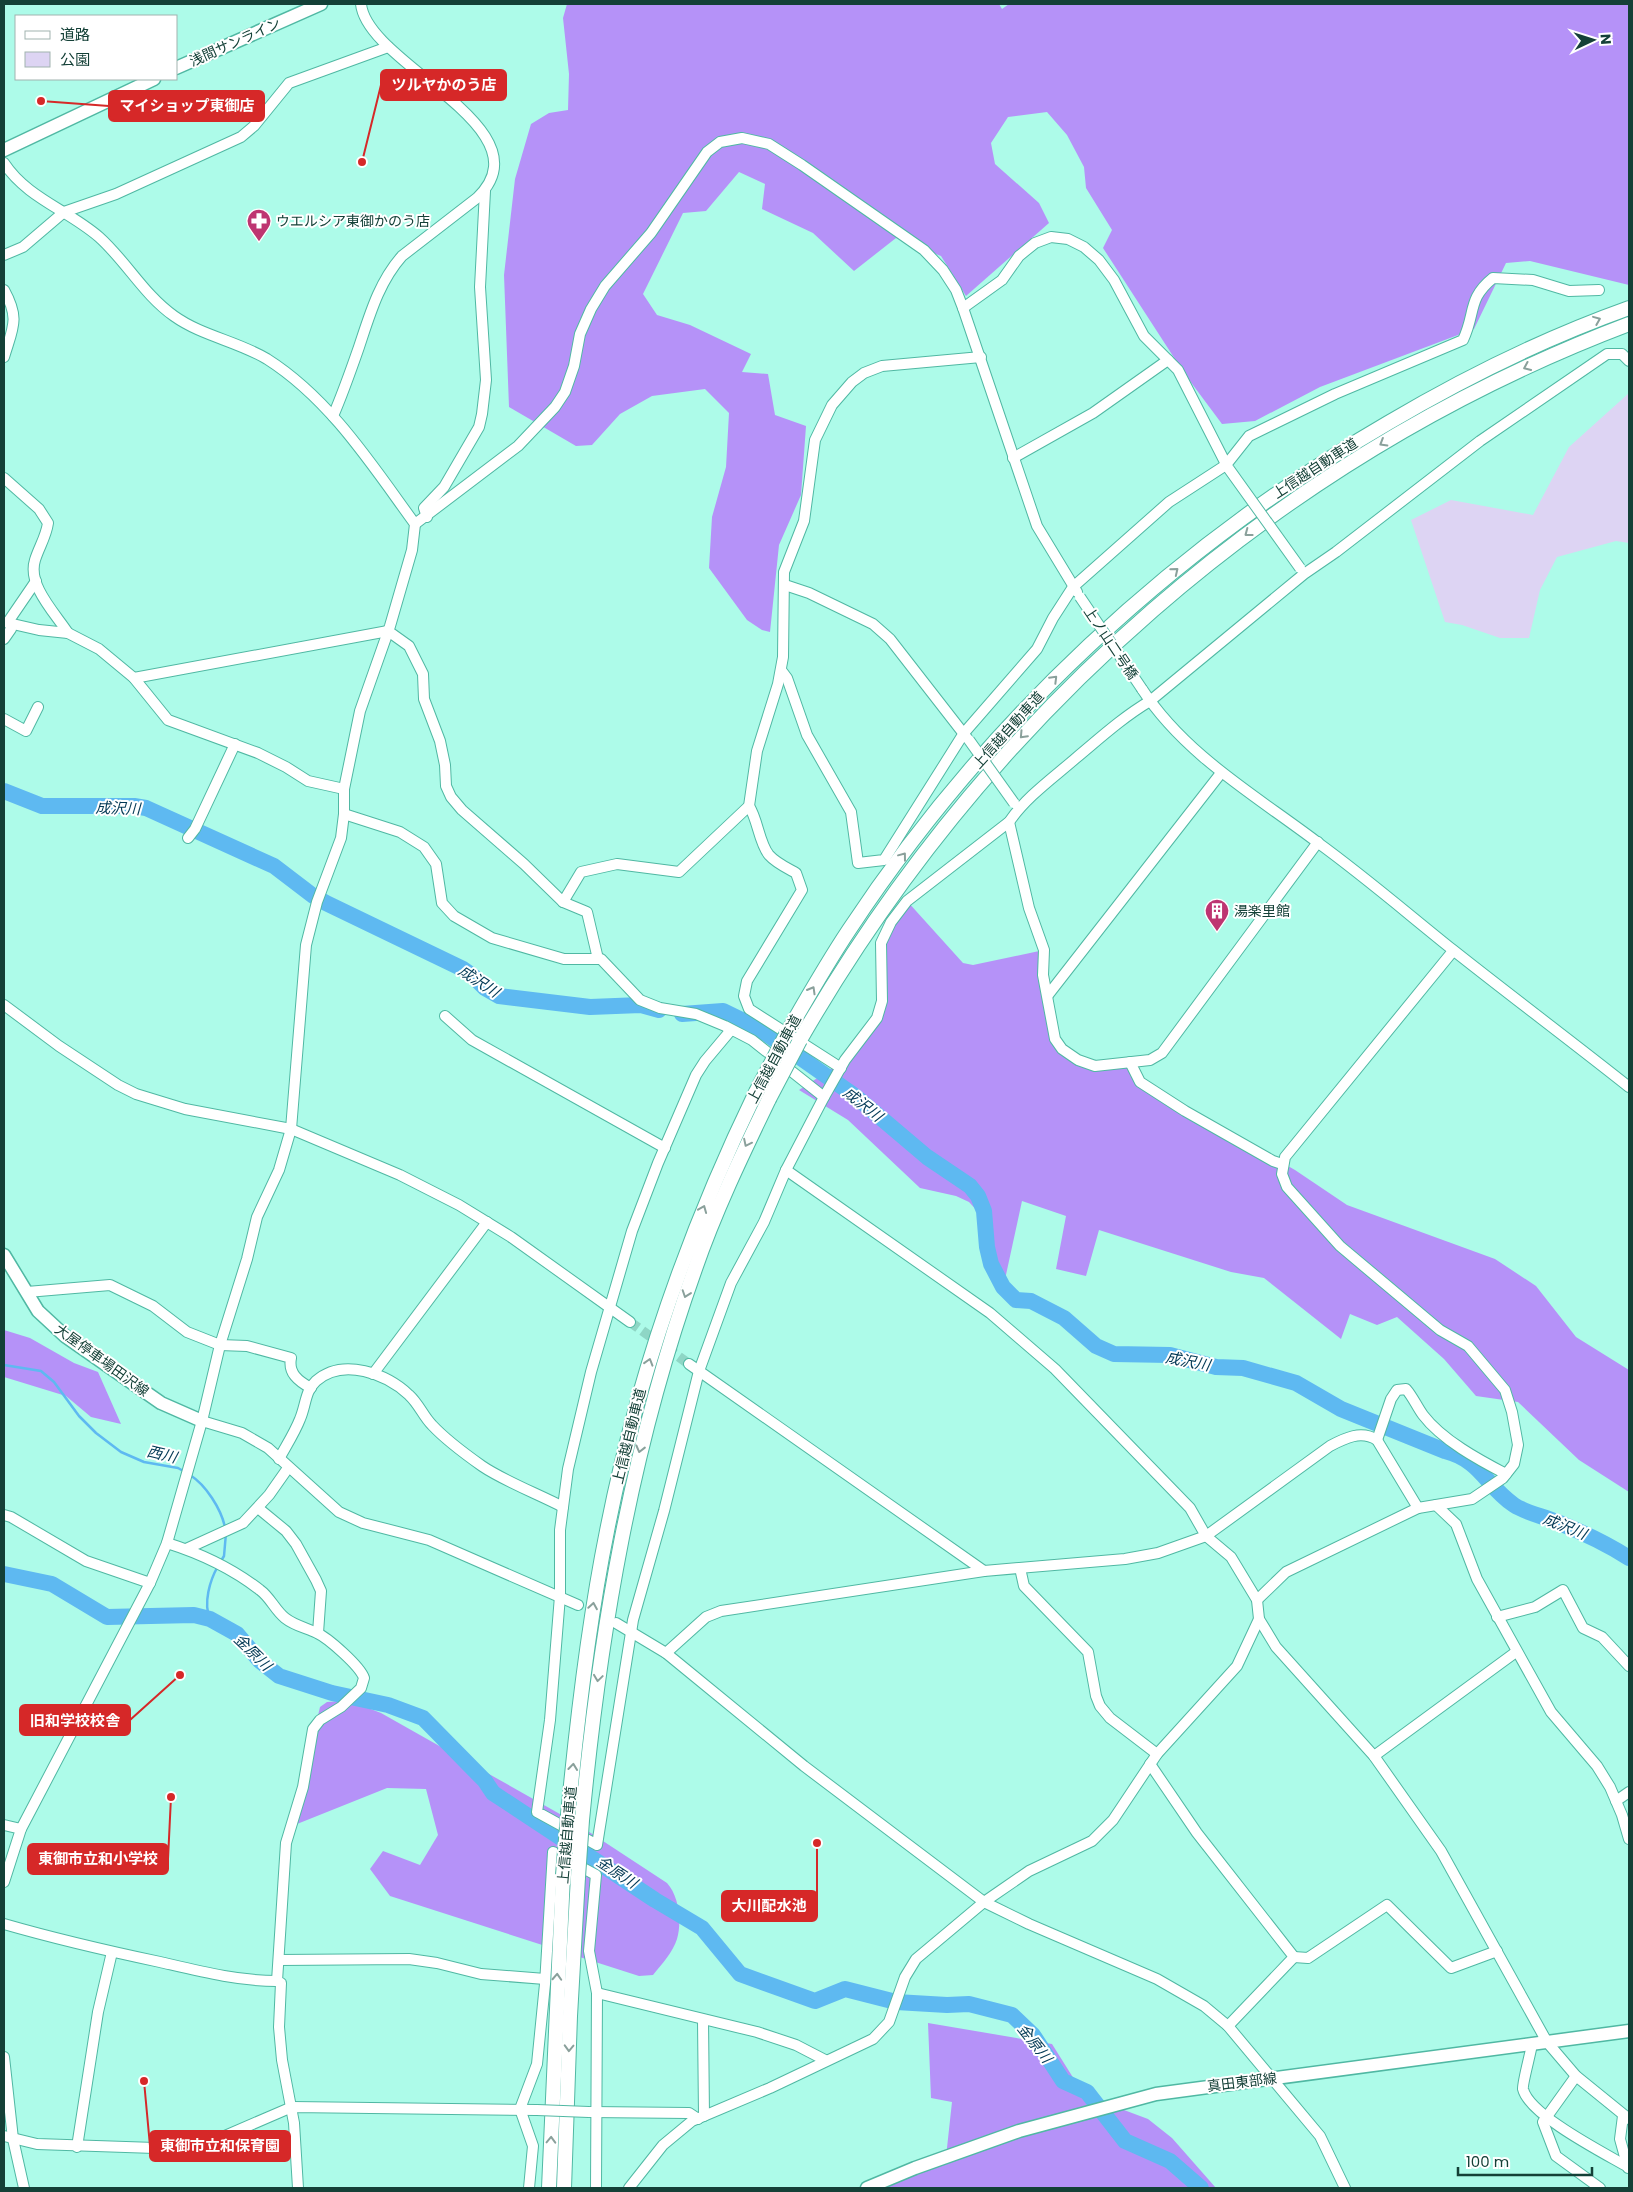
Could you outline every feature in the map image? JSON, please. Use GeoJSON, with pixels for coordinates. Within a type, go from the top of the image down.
{"type":"FeatureCollection","features":[{"type":"Feature","properties":{"kind":"highway","name":"上信越自動車道"},"geometry":{"type":"LineString","coordinates":[[549,2188],[563,1875],[568,1815],[579,1706],[607,1530],[638,1398],[682,1262],[726,1154],[787,1032],[850,929],[925,826],[1013,722],[1100,634],[1202,548],[1305,474],[1417,406],[1511,357],[1629,308]]}},
{"type":"Feature","properties":{"kind":"highway","name":"上信越自動車道"},"geometry":{"type":"LineString","coordinates":[[564,2188],[570,2016],[582,1820],[594,1707],[622,1530],[650,1412],[695,1268],[742,1154],[800,1040],[830,988],[863,937],[936,836],[1024,734],[1118,640],[1214,558],[1314,486],[1432,415],[1520,370],[1629,324]]}},
{"type":"Feature","properties":{"kind":"main road","name":"浅間サンライン"},"geometry":{"type":"LineString","coordinates":[[178,67],[321,4]]}},
{"type":"Feature","properties":{"kind":"main road"},"geometry":{"type":"LineString","coordinates":[[4,150],[152,80]]}},
{"type":"Feature","properties":{"kind":"main road","name":"大屋停車場田沢線"},"geometry":{"type":"LineString","coordinates":[[4,1255],[38,1311],[65,1336],[160,1403],[202,1421]]}},
{"type":"Feature","properties":{"kind":"main road","name":"真田東部線"},"geometry":{"type":"LineString","coordinates":[[868,2188],[1019,2131],[1156,2094],[1629,2031]]}},
{"type":"Feature","properties":{"kind":"street"},"geometry":{"type":"LineString","coordinates":[[361,4],[365,19],[370,27],[388,47],[461,107],[481,129],[490,146],[493,166],[493,174],[485,191],[480,287],[486,372],[482,414],[479,427],[444,488],[424,508],[427,517]]}},
{"type":"Feature","properties":{"kind":"street"},"geometry":{"type":"LineString","coordinates":[[4,254],[23,247],[64,212],[116,194],[171,167],[241,137],[254,126],[289,83],[388,47]]}},
{"type":"Feature","properties":{"kind":"street","name":"上ノ山二号橋"},"geometry":{"type":"LineString","coordinates":[[415,524],[427,517],[518,446],[555,406],[565,392],[574,366],[580,334],[590,309],[605,286],[656,226],[706,152],[720,142],[742,138],[769,144],[924,250],[943,270],[956,290],[981,356],[1036,526],[1080,597],[1150,701],[1184,740],[1221,772],[1318,842],[1629,1087]]}},
{"type":"Feature","properties":{"kind":"street"},"geometry":{"type":"LineString","coordinates":[[4,163],[21,184],[100,237],[149,293],[173,316],[192,327],[246,348],[268,360],[287,374],[333,416],[355,442],[415,524],[412,550],[388,631],[360,711],[344,789],[344,814],[341,838],[317,902],[306,945],[291,1129],[279,1170],[257,1216],[247,1259],[220,1345],[202,1421],[167,1543],[150,1583],[21,1830],[4,1882]]}},
{"type":"Feature","properties":{"kind":"street"},"geometry":{"type":"LineString","coordinates":[[333,416],[346,385],[374,300],[393,266],[402,256],[485,191]]}},
{"type":"Feature","properties":{"kind":"street"},"geometry":{"type":"LineString","coordinates":[[963,308],[1002,280],[1019,256],[1034,243],[1051,237],[1068,239],[1084,247],[1099,260],[1127,302],[1144,336],[1178,370],[1228,467],[1302,571]]}},
{"type":"Feature","properties":{"kind":"street"},"geometry":{"type":"LineString","coordinates":[[781,670],[787,678],[807,735],[851,812],[858,863],[884,860],[966,736],[1037,649],[1053,618],[1074,587],[1169,502],[1228,467],[1249,436],[1286,416],[1463,340],[1468,330],[1477,293],[1493,278],[1533,280],[1569,291],[1599,290]]}},
{"type":"Feature","properties":{"kind":"street"},"geometry":{"type":"LineString","coordinates":[[4,290],[11,303],[15,319],[4,357]]}},
{"type":"Feature","properties":{"kind":"street"},"geometry":{"type":"LineString","coordinates":[[731,1030],[696,1075],[632,1231],[591,1372],[568,1469],[560,1530],[560,1596],[550,1720],[537,1812],[597,1845],[630,1630],[664,1511],[699,1371],[731,1283],[764,1222],[786,1170],[841,1068],[860,1038],[877,1018],[882,1001],[881,944],[891,922],[907,901],[1009,822],[1016,806],[1132,711],[1150,701],[1302,571],[1336,552],[1480,440],[1607,354],[1622,354],[1629,361]]}},
{"type":"Feature","properties":{"kind":"street"},"geometry":{"type":"LineString","coordinates":[[841,1068],[749,1009],[744,996],[747,980],[802,890],[796,873],[768,854],[749,806],[757,751],[762,740],[783,658],[784,572],[804,521],[815,440],[832,405],[852,382],[864,373],[882,366],[981,356]]}},
{"type":"Feature","properties":{"kind":"street"},"geometry":{"type":"LineString","coordinates":[[1013,458],[1093,413],[1168,360]]}},
{"type":"Feature","properties":{"kind":"street"},"geometry":{"type":"LineString","coordinates":[[4,478],[39,509],[48,523],[46,536],[34,562],[33,574],[43,596],[68,633]]}},
{"type":"Feature","properties":{"kind":"street"},"geometry":{"type":"LineString","coordinates":[[7,623],[36,581]]}},
{"type":"Feature","properties":{"kind":"street"},"geometry":{"type":"LineString","coordinates":[[785,585],[808,593],[873,624],[890,639],[966,736],[1016,806]]}},
{"type":"Feature","properties":{"kind":"street"},"geometry":{"type":"LineString","coordinates":[[7,623],[39,630],[68,633],[99,649],[134,678],[168,720],[266,756],[308,782],[344,789]]}},
{"type":"Feature","properties":{"kind":"street"},"geometry":{"type":"LineString","coordinates":[[4,639],[11,629],[7,623]]}},
{"type":"Feature","properties":{"kind":"street"},"geometry":{"type":"LineString","coordinates":[[134,678],[388,631],[409,646],[423,674],[424,699],[440,741],[445,765],[446,786],[451,797],[462,810],[524,864],[563,902],[588,912],[598,959]]}},
{"type":"Feature","properties":{"kind":"street"},"geometry":{"type":"LineString","coordinates":[[4,719],[26,731],[38,707]]}},
{"type":"Feature","properties":{"kind":"street"},"geometry":{"type":"LineString","coordinates":[[192,834],[235,744]]}},
{"type":"Feature","properties":{"kind":"street"},"geometry":{"type":"LineString","coordinates":[[1048,995],[1221,772]]}},
{"type":"Feature","properties":{"kind":"street"},"geometry":{"type":"LineString","coordinates":[[563,902],[581,872],[617,864],[679,872],[749,806]]}},
{"type":"Feature","properties":{"kind":"street"},"geometry":{"type":"LineString","coordinates":[[344,814],[400,832],[424,847],[436,864],[442,903],[461,921],[492,938],[564,959],[602,959],[640,1000],[660,1008],[696,1014],[752,1040],[824,1097]]}},
{"type":"Feature","properties":{"kind":"street"},"geometry":{"type":"LineString","coordinates":[[1009,822],[1029,908],[1044,950],[1043,975],[1048,995],[1051,1026],[1055,1039],[1062,1049],[1078,1060],[1096,1066],[1150,1060],[1162,1053],[1318,842]]}},
{"type":"Feature","properties":{"kind":"street"},"geometry":{"type":"LineString","coordinates":[[1256,1600],[1286,1572],[1418,1508],[1472,1499],[1506,1474],[1514,1464],[1518,1445],[1512,1412],[1505,1390],[1468,1346],[1440,1330],[1340,1246],[1287,1187],[1282,1174],[1282,1164],[1285,1157],[1454,951]]}},
{"type":"Feature","properties":{"kind":"street"},"geometry":{"type":"LineString","coordinates":[[4,1005],[103,1076],[136,1094],[185,1109],[291,1129],[400,1175],[511,1237],[630,1322]]}},
{"type":"Feature","properties":{"kind":"street"},"geometry":{"type":"LineString","coordinates":[[445,1016],[472,1040],[665,1148]]}},
{"type":"Feature","properties":{"kind":"street"},"geometry":{"type":"LineString","coordinates":[[1130,1062],[1140,1082],[1185,1111],[1272,1161],[1282,1164]]}},
{"type":"Feature","properties":{"kind":"street"},"geometry":{"type":"LineString","coordinates":[[786,1170],[990,1313],[1056,1369],[1190,1508],[1206,1536],[1232,1557],[1256,1600],[1259,1619],[1276,1647],[1374,1756],[1441,1852],[1547,2042],[1576,2076],[1626,2117],[1620,2139],[1628,2168]]}},
{"type":"Feature","properties":{"kind":"street"},"geometry":{"type":"LineString","coordinates":[[373,1374],[487,1222]]}},
{"type":"Feature","properties":{"kind":"street"},"geometry":{"type":"LineString","coordinates":[[27,1292],[110,1285],[153,1306],[186,1332],[220,1345],[247,1346],[291,1358],[290,1366],[298,1382],[311,1388]]}},
{"type":"Feature","properties":{"kind":"street"},"geometry":{"type":"LineString","coordinates":[[689,1364],[984,1571]]}},
{"type":"Feature","properties":{"kind":"street"},"geometry":{"type":"LineString","coordinates":[[279,1459],[300,1419],[307,1394],[324,1375],[335,1371],[367,1371],[393,1383],[409,1394],[420,1406],[431,1424],[484,1467],[563,1507]]}},
{"type":"Feature","properties":{"kind":"street"},"geometry":{"type":"LineString","coordinates":[[1376,1440],[1391,1399],[1397,1390],[1406,1389],[1423,1416],[1446,1437],[1478,1460],[1506,1474]]}},
{"type":"Feature","properties":{"kind":"street"},"geometry":{"type":"LineString","coordinates":[[202,1421],[242,1433],[268,1448],[288,1468],[340,1512],[363,1522],[430,1540],[578,1604]]}},
{"type":"Feature","properties":{"kind":"street"},"geometry":{"type":"LineString","coordinates":[[666,1653],[706,1617],[721,1611],[984,1571],[1158,1553],[1206,1536],[1330,1446],[1347,1437],[1368,1435],[1376,1440],[1418,1508]]}},
{"type":"Feature","properties":{"kind":"street"},"geometry":{"type":"LineString","coordinates":[[186,1549],[243,1524],[258,1508],[288,1468]]}},
{"type":"Feature","properties":{"kind":"street"},"geometry":{"type":"LineString","coordinates":[[1436,1505],[1456,1524],[1477,1579],[1551,1712],[1597,1766],[1616,1801],[1629,1839]]}},
{"type":"Feature","properties":{"kind":"street"},"geometry":{"type":"LineString","coordinates":[[258,1508],[286,1531],[296,1544],[316,1580],[321,1591],[318,1633]]}},
{"type":"Feature","properties":{"kind":"street"},"geometry":{"type":"LineString","coordinates":[[4,1515],[11,1517],[86,1561],[150,1583]]}},
{"type":"Feature","properties":{"kind":"street"},"geometry":{"type":"LineString","coordinates":[[167,1543],[186,1549],[246,1580],[262,1591],[286,1620],[318,1633],[353,1664],[364,1678],[361,1688],[342,1707],[320,1720],[313,1729],[304,1787],[286,1843],[277,1982]]}},
{"type":"Feature","properties":{"kind":"street"},"geometry":{"type":"LineString","coordinates":[[1020,1568],[1024,1586],[1088,1652],[1096,1696],[1100,1706],[1110,1718],[1157,1754]]}},
{"type":"Feature","properties":{"kind":"street"},"geometry":{"type":"LineString","coordinates":[[1497,1617],[1535,1607],[1563,1590],[1583,1628],[1602,1637],[1629,1666]]}},
{"type":"Feature","properties":{"kind":"street"},"geometry":{"type":"LineString","coordinates":[[629,2188],[663,2145],[701,2117],[770,2088],[825,2060],[873,2039],[889,2022],[905,1977],[916,1960],[984,1902],[1028,1871],[1092,1840],[1113,1820],[1157,1754],[1236,1666],[1259,1619]]}},
{"type":"Feature","properties":{"kind":"street"},"geometry":{"type":"LineString","coordinates":[[616,1623],[666,1653],[804,1766],[984,1902],[1180,1991],[1204,2006],[1228,2026],[1320,2136],[1345,2188]]}},
{"type":"Feature","properties":{"kind":"street"},"geometry":{"type":"LineString","coordinates":[[1374,1756],[1516,1652]]}},
{"type":"Feature","properties":{"kind":"street"},"geometry":{"type":"LineString","coordinates":[[1150,1764],[1198,1833],[1294,1958]]}},
{"type":"Feature","properties":{"kind":"street"},"geometry":{"type":"LineString","coordinates":[[1616,1801],[1629,1792]]}},
{"type":"Feature","properties":{"kind":"street"},"geometry":{"type":"LineString","coordinates":[[4,1825],[21,1830]]}},
{"type":"Feature","properties":{"kind":"street"},"geometry":{"type":"LineString","coordinates":[[529,2188],[533,2146],[520,2109],[537,2064],[545,1979],[553,1852],[596,1876],[589,1951],[597,1993],[592,2112],[596,2188]]}},
{"type":"Feature","properties":{"kind":"street"},"geometry":{"type":"LineString","coordinates":[[1228,2026],[1294,1958],[1308,1958],[1387,1905],[1451,1968],[1497,1951]]}},
{"type":"Feature","properties":{"kind":"street"},"geometry":{"type":"LineString","coordinates":[[4,1924],[112,1952],[206,1972],[281,1983],[279,2027],[282,2060],[292,2107],[298,2188]]}},
{"type":"Feature","properties":{"kind":"street"},"geometry":{"type":"LineString","coordinates":[[77,2147],[98,2012],[112,1952]]}},
{"type":"Feature","properties":{"kind":"street"},"geometry":{"type":"LineString","coordinates":[[279,1960],[409,1960],[437,1963],[481,1974],[545,1979]]}},
{"type":"Feature","properties":{"kind":"street"},"geometry":{"type":"LineString","coordinates":[[597,1993],[757,2032],[796,2045],[825,2060]]}},
{"type":"Feature","properties":{"kind":"street"},"geometry":{"type":"LineString","coordinates":[[701,2117],[703,2020]]}},
{"type":"Feature","properties":{"kind":"street"},"geometry":{"type":"LineString","coordinates":[[1532,2044],[1527,2072],[1522,2084],[1523,2091],[1545,2116],[1628,2168]]}},
{"type":"Feature","properties":{"kind":"street"},"geometry":{"type":"LineString","coordinates":[[4,2057],[8,2138],[24,2188]]}},
{"type":"Feature","properties":{"kind":"street"},"geometry":{"type":"LineString","coordinates":[[1576,2076],[1545,2116],[1543,2122],[1556,2156],[1600,2188]]}},
{"type":"Feature","properties":{"kind":"street"},"geometry":{"type":"LineString","coordinates":[[8,2138],[37,2144],[77,2147],[155,2148],[188,2146],[220,2138],[292,2107],[689,2113],[701,2117]]}},
{"type":"Feature","properties":{"kind":"green space"},"geometry":{"type":"Polygon","coordinates":[[[1629,393],[1629,543],[1616,541],[1557,557],[1540,590],[1529,638],[1500,638],[1462,625],[1445,622],[1411,520],[1451,500],[1533,515],[1569,447],[1629,393]]]}},
{"type":"Feature","properties":{"kind":"shaded area"},"geometry":{"type":"Polygon","coordinates":[[[567,4],[999,4],[1002,9],[1009,4],[1629,4],[1629,285],[1530,261],[1506,263],[1474,329],[1320,387],[1255,421],[1222,424],[1184,373],[1103,248],[1112,230],[1086,188],[1084,167],[1067,135],[1047,112],[1008,117],[991,143],[995,164],[1039,203],[1049,223],[966,296],[941,256],[896,238],[854,271],[813,233],[762,209],[765,184],[739,172],[706,211],[683,213],[643,294],[657,315],[690,325],[751,354],[742,372],[768,374],[775,415],[806,426],[801,495],[779,545],[770,632],[762,630],[747,620],[709,568],[712,517],[726,467],[729,413],[705,389],[652,396],[620,414],[592,445],[576,446],[509,407],[504,275],[515,179],[531,124],[549,113],[568,110],[569,74],[563,18],[567,4]]]}},
{"type":"Feature","properties":{"kind":"shaded area"},"geometry":{"type":"Polygon","coordinates":[[[907,901],[963,963],[973,965],[1044,950],[1055,1039],[1095,1066],[1130,1062],[1140,1082],[1295,1170],[1347,1205],[1495,1259],[1536,1286],[1576,1337],[1629,1370],[1629,1492],[1579,1460],[1518,1402],[1476,1396],[1444,1359],[1397,1317],[1377,1325],[1350,1314],[1341,1339],[1264,1278],[1231,1272],[1099,1230],[1086,1276],[1056,1269],[1066,1216],[1022,1201],[1004,1284],[995,1266],[981,1215],[969,1202],[956,1196],[920,1188],[848,1120],[799,1090],[845,1060],[877,1018],[885,942],[907,901]]]}},
{"type":"Feature","properties":{"kind":"shaded area"},"geometry":{"type":"Polygon","coordinates":[[[4,1330],[30,1338],[74,1363],[98,1372],[121,1424],[91,1417],[66,1396],[4,1377],[4,1330]]]}},
{"type":"Feature","properties":{"kind":"shaded area"},"geometry":{"type":"Polygon","coordinates":[[[341,1701],[363,1706],[381,1713],[574,1822],[667,1883],[677,1902],[679,1925],[677,1939],[667,1958],[653,1975],[639,1976],[390,1896],[370,1869],[383,1851],[420,1865],[438,1835],[426,1789],[387,1788],[292,1826],[320,1707],[327,1702],[341,1701]]]}},
{"type":"Feature","properties":{"kind":"shaded area"},"geometry":{"type":"Polygon","coordinates":[[[928,2023],[1052,2044],[1084,2095],[1148,2119],[1172,2138],[1216,2188],[867,2188],[946,2157],[952,2102],[931,2098],[928,2023]]]}},
{"type":"Feature","properties":{"kind":"waterway","name":"成沢川"},"geometry":{"type":"LineString","coordinates":[[4,791],[42,806],[134,806],[146,808],[274,866],[312,895],[463,969],[485,988],[499,996],[590,1007],[641,1005],[659,1010]]}},
{"type":"Feature","properties":{"kind":"waterway","name":"成沢川"},"geometry":{"type":"LineString","coordinates":[[682,1014],[723,1011],[758,1028],[855,1096],[927,1157],[970,1186],[978,1196],[984,1211],[987,1247],[991,1264],[1003,1287],[1016,1300],[1031,1301],[1064,1318],[1096,1346],[1114,1354],[1170,1355],[1216,1367],[1243,1368],[1296,1383],[1341,1409],[1457,1455],[1475,1467],[1504,1498],[1514,1505],[1585,1534],[1612,1547],[1629,1558]]}},
{"type":"Feature","properties":{"kind":"waterway","name":"西川"},"geometry":{"type":"LineString","coordinates":[[4,1365],[41,1371],[54,1382],[79,1416],[96,1433],[121,1452],[144,1462],[178,1468],[185,1472]]}},
{"type":"Feature","properties":{"kind":"waterway","name":"西川"},"geometry":{"type":"LineString","coordinates":[[190,1475],[202,1485],[212,1498],[225,1527]]}},
{"type":"Feature","properties":{"kind":"waterway","name":"西川"},"geometry":{"type":"LineString","coordinates":[[221,1561],[224,1556],[226,1533]]}},
{"type":"Feature","properties":{"kind":"waterway","name":"西川"},"geometry":{"type":"LineString","coordinates":[[210,1619],[207,1606],[208,1592],[218,1566]]}},
{"type":"Feature","properties":{"kind":"waterway","name":"金原川"},"geometry":{"type":"LineString","coordinates":[[4,1574],[52,1584],[107,1617],[194,1615],[210,1619],[237,1634],[260,1661],[279,1676],[332,1693],[388,1705],[423,1718],[485,1781],[493,1793],[655,1900],[702,1928],[740,1974],[815,2001],[845,1989],[896,2002],[947,2005],[969,2004],[1012,2015],[1033,2035],[1063,2081],[1087,2092],[1125,2141],[1170,2161],[1201,2188]]}},
{"type":"Feature","properties":{"kind":"tunnel"},"geometry":{"type":"LineString","coordinates":[[630,1322],[689,1364]]}},
{"type":"Feature","properties":{"kind":"place","name":"マイショップ東御店"},"geometry":{"type":"Point","coordinates":[41,101]}},
{"type":"Feature","properties":{"kind":"place","name":"ツルヤかのう店"},"geometry":{"type":"Point","coordinates":[362,162]}},
{"type":"Feature","properties":{"kind":"place","name":"ウエルシア東御かのう店"},"geometry":{"type":"Point","coordinates":[259,242]}},
{"type":"Feature","properties":{"kind":"place","name":"湯楽里館"},"geometry":{"type":"Point","coordinates":[1217,932]}},
{"type":"Feature","properties":{"kind":"place","name":"旧和学校校舎"},"geometry":{"type":"Point","coordinates":[180,1675]}},
{"type":"Feature","properties":{"kind":"place","name":"東御市立和小学校"},"geometry":{"type":"Point","coordinates":[171,1797]}},
{"type":"Feature","properties":{"kind":"place","name":"大川配水池"},"geometry":{"type":"Point","coordinates":[817,1843]}},
{"type":"Feature","properties":{"kind":"place","name":"東御市立和保育園"},"geometry":{"type":"Point","coordinates":[144,2081]}}]}
